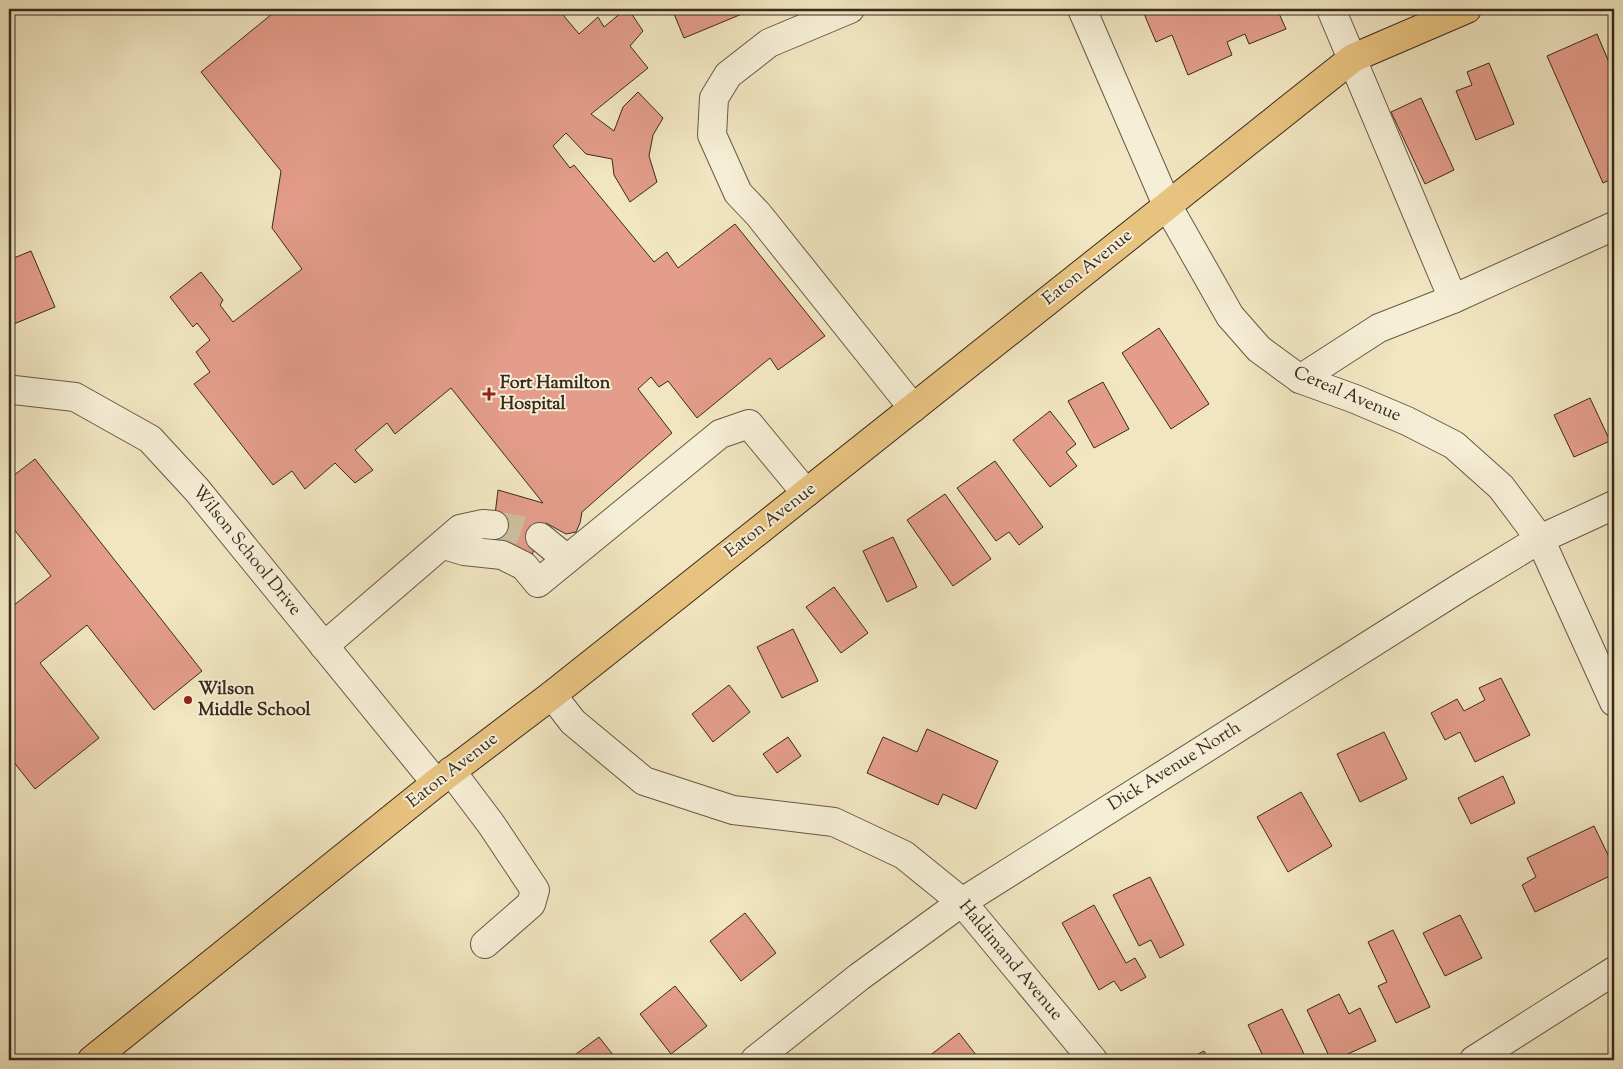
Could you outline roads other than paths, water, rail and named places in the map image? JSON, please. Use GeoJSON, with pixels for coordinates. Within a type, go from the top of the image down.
{"type":"FeatureCollection","features":[{"type":"Feature","properties":{"kind":"main road","name":"Eaton Avenue"},"geometry":{"type":"LineString","coordinates":[[92,1060],[444,777],[552,695],[1353,58],[1467,9]]}},
{"type":"Feature","properties":{"kind":"street"},"geometry":{"type":"LineString","coordinates":[[850,9],[769,43],[728,75],[714,98],[712,136],[738,193],[758,214],[912,408]]}},
{"type":"Feature","properties":{"kind":"street","name":"Cereal Avenue"},"geometry":{"type":"LineString","coordinates":[[1082,9],[1167,205],[1230,316],[1259,349],[1300,379],[1364,402],[1454,445],[1501,487],[1540,539],[1614,702]]}},
{"type":"Feature","properties":{"kind":"street"},"geometry":{"type":"LineString","coordinates":[[1331,9],[1453,299]]}},
{"type":"Feature","properties":{"kind":"street"},"geometry":{"type":"LineString","coordinates":[[1300,379],[1379,328],[1453,299],[1614,226]]}},
{"type":"Feature","properties":{"kind":"street","name":"Wilson School Drive"},"geometry":{"type":"LineString","coordinates":[[9,391],[14,390],[75,398],[150,439],[198,490],[324,646],[444,777],[491,824],[535,890],[531,904],[485,944]]}},
{"type":"Feature","properties":{"kind":"street"},"geometry":{"type":"LineString","coordinates":[[444,545],[464,551],[502,555],[524,566],[538,583],[720,434],[749,424],[806,493]]}},
{"type":"Feature","properties":{"kind":"street","name":"Dick Avenue North"},"geometry":{"type":"LineString","coordinates":[[755,1060],[859,977],[962,902],[1540,539],[1614,506]]}},
{"type":"Feature","properties":{"kind":"street"},"geometry":{"type":"LineString","coordinates":[[324,646],[460,530],[484,524],[494,526]]}},
{"type":"Feature","properties":{"kind":"street"},"geometry":{"type":"LineString","coordinates":[[540,536],[567,559]]}},
{"type":"Feature","properties":{"kind":"street","name":"Haldimand Avenue"},"geometry":{"type":"LineString","coordinates":[[552,695],[573,722],[644,781],[733,810],[834,822],[904,855],[962,902],[1093,1060]]}},
{"type":"Feature","properties":{"kind":"street"},"geometry":{"type":"LineString","coordinates":[[1474,1060],[1614,971]]}},
{"type":"Feature","properties":{"kind":"tunnel"},"geometry":{"type":"LineString","coordinates":[[494,525],[520,530],[540,537]]}},
{"type":"Feature","properties":{"kind":"place","name":"Fort Hamilton Hospital"},"geometry":{"type":"Point","coordinates":[489,394]}},
{"type":"Feature","properties":{"kind":"place","name":"Wilson Middle School"},"geometry":{"type":"Point","coordinates":[188,700]}}]}
